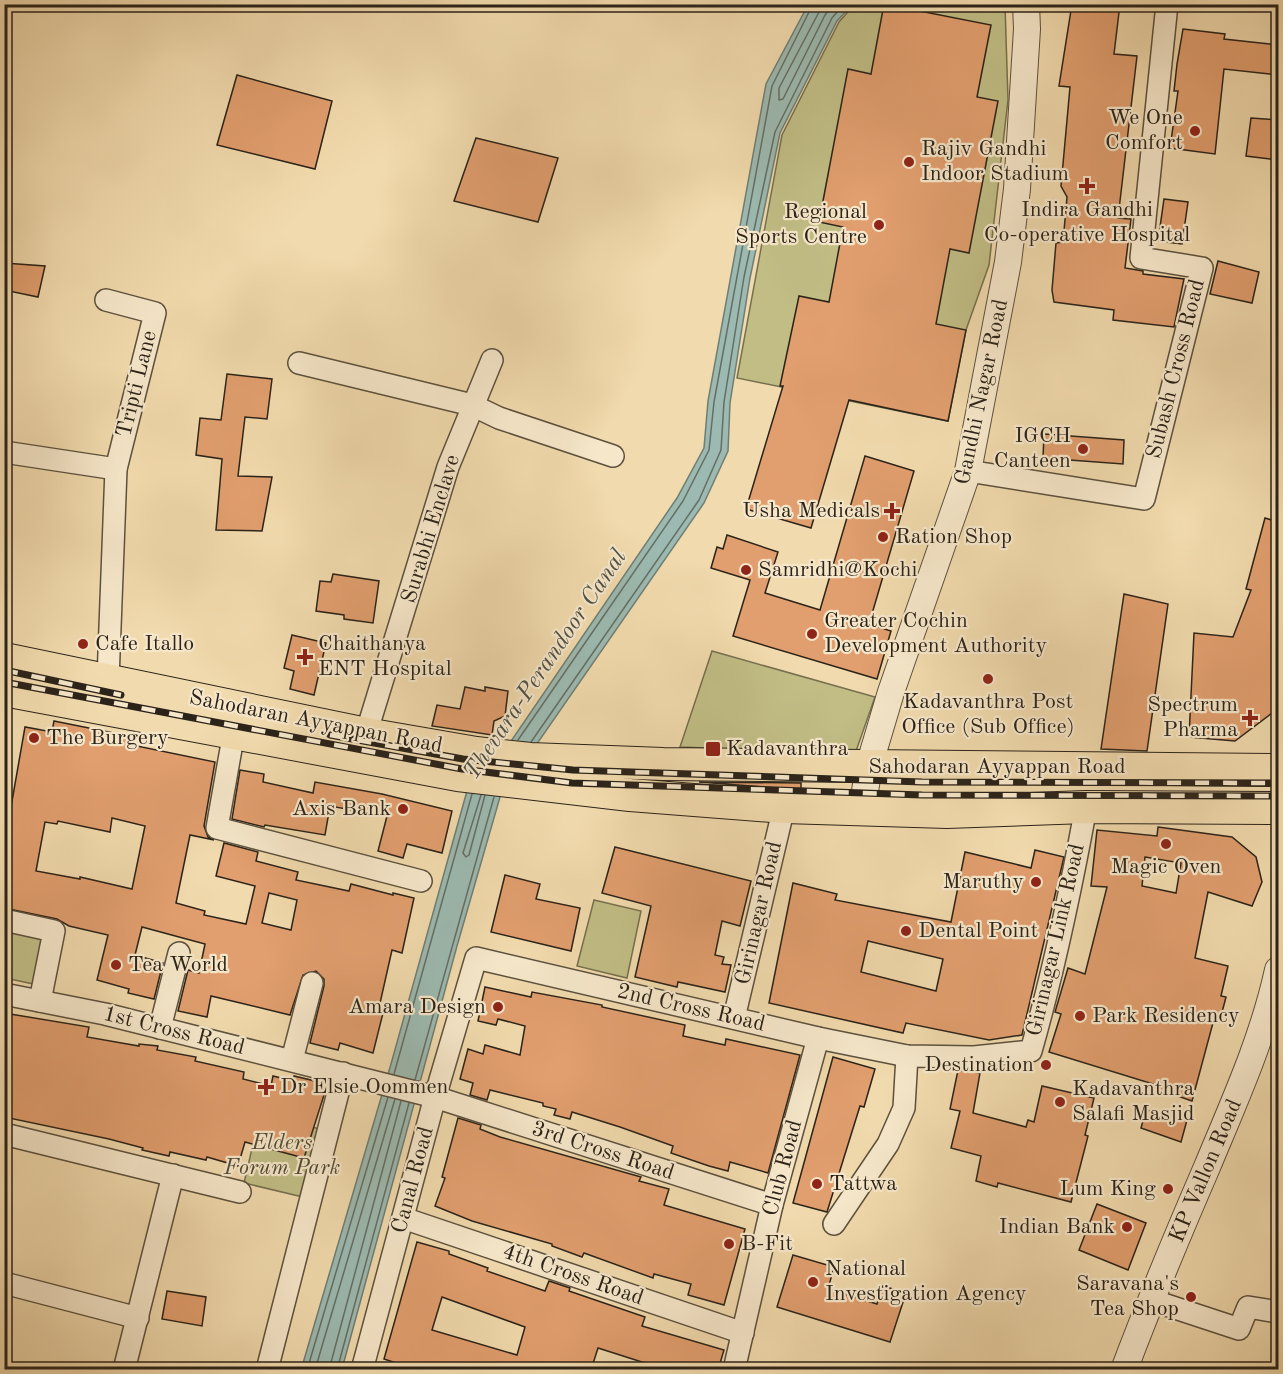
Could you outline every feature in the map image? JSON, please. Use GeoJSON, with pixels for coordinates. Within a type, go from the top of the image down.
{"type":"FeatureCollection","features":[{"type":"Feature","properties":{"kind":"main road","name":"Sahodaran Ayyappan Road"},"geometry":{"type":"LineString","coordinates":[[4,659],[250,712],[366,734],[467,764]]}},
{"type":"Feature","properties":{"kind":"main road","name":"Sahodaran Ayyappan Road"},"geometry":{"type":"LineString","coordinates":[[4,690],[234,732],[524,770],[630,795],[784,807],[947,812],[1086,807],[1278,808]]}},
{"type":"Feature","properties":{"kind":"main road","name":"Sahodaran Ayyappan Road"},"geometry":{"type":"LineString","coordinates":[[524,770],[663,764],[1278,770]]}},
{"type":"Feature","properties":{"kind":"street","name":"Gandhi Nagar Road"},"geometry":{"type":"LineString","coordinates":[[862,810],[869,766],[891,692],[968,471],[1008,262],[1017,189],[1027,29],[1026,4]]}},
{"type":"Feature","properties":{"kind":"street","name":"Subash Cross Road"},"geometry":{"type":"LineString","coordinates":[[968,471],[1144,499],[1202,268],[1141,258],[1167,4]]}},
{"type":"Feature","properties":{"kind":"street","name":"Tripti Lane"},"geometry":{"type":"LineString","coordinates":[[106,300],[155,314],[116,469],[108,680]]}},
{"type":"Feature","properties":{"kind":"street","name":"Surabhi Enclave"},"geometry":{"type":"LineString","coordinates":[[366,734],[442,487],[472,405],[492,360]]}},
{"type":"Feature","properties":{"kind":"street"},"geometry":{"type":"LineString","coordinates":[[299,363],[472,405],[499,418],[613,456]]}},
{"type":"Feature","properties":{"kind":"street","name":"Tripti Lane"},"geometry":{"type":"LineString","coordinates":[[4,452],[116,469]]}},
{"type":"Feature","properties":{"kind":"street"},"geometry":{"type":"LineString","coordinates":[[234,732],[217,828],[421,881]]}},
{"type":"Feature","properties":{"kind":"street","name":"Girinagar Road"},"geometry":{"type":"LineString","coordinates":[[734,1018],[784,807]]}},
{"type":"Feature","properties":{"kind":"street","name":"Girinagar Link Road"},"geometry":{"type":"LineString","coordinates":[[907,1056],[974,1057],[1031,1050],[1063,923],[1086,807]]}},
{"type":"Feature","properties":{"kind":"street"},"geometry":{"type":"LineString","coordinates":[[4,920],[54,931],[40,1001]]}},
{"type":"Feature","properties":{"kind":"street"},"geometry":{"type":"LineString","coordinates":[[160,1028],[179,953]]}},
{"type":"Feature","properties":{"kind":"street","name":"2nd Cross Road"},"geometry":{"type":"LineString","coordinates":[[476,957],[818,1038],[907,1056]]}},
{"type":"Feature","properties":{"kind":"street","name":"Canal Road"},"geometry":{"type":"LineString","coordinates":[[362,1370],[435,1097],[476,957]]}},
{"type":"Feature","properties":{"kind":"street","name":"KP Vallon Road"},"geometry":{"type":"LineString","coordinates":[[1124,1370],[1151,1300],[1245,1080],[1271,1002],[1278,970]]}},
{"type":"Feature","properties":{"kind":"street"},"geometry":{"type":"LineString","coordinates":[[292,1060],[312,983]]}},
{"type":"Feature","properties":{"kind":"street","name":"1st Cross Road"},"geometry":{"type":"LineString","coordinates":[[4,994],[160,1028],[343,1073]]}},
{"type":"Feature","properties":{"kind":"street","name":"Club Road"},"geometry":{"type":"LineString","coordinates":[[734,1370],[772,1205],[818,1038]]}},
{"type":"Feature","properties":{"kind":"street"},"geometry":{"type":"LineString","coordinates":[[834,1224],[888,1144],[904,1108],[907,1056]]}},
{"type":"Feature","properties":{"kind":"street"},"geometry":{"type":"LineString","coordinates":[[267,1370],[343,1073]]}},
{"type":"Feature","properties":{"kind":"street","name":"3rd Cross Road"},"geometry":{"type":"LineString","coordinates":[[343,1073],[435,1097],[772,1205]]}},
{"type":"Feature","properties":{"kind":"street"},"geometry":{"type":"LineString","coordinates":[[4,1134],[240,1192]]}},
{"type":"Feature","properties":{"kind":"street"},"geometry":{"type":"LineString","coordinates":[[124,1370],[173,1175]]}},
{"type":"Feature","properties":{"kind":"street","name":"4th Cross Road"},"geometry":{"type":"LineString","coordinates":[[403,1218],[743,1333]]}},
{"type":"Feature","properties":{"kind":"street"},"geometry":{"type":"LineString","coordinates":[[4,1283],[138,1318]]}},
{"type":"Feature","properties":{"kind":"street"},"geometry":{"type":"LineString","coordinates":[[1151,1300],[1239,1329],[1248,1307],[1278,1312]]}},
{"type":"Feature","properties":{"kind":"green space","name":"Regional Sports Centre"},"geometry":{"type":"Polygon","coordinates":[[[854,5],[1005,5],[1008,100],[989,265],[966,330],[948,421],[737,378],[782,135],[839,22],[854,5]]]}},
{"type":"Feature","properties":{"kind":"green space"},"geometry":{"type":"Polygon","coordinates":[[[712,651],[875,697],[855,754],[680,747],[712,651]]]}},
{"type":"Feature","properties":{"kind":"green space"},"geometry":{"type":"Polygon","coordinates":[[[594,900],[641,911],[627,978],[577,966],[594,900]]]}},
{"type":"Feature","properties":{"kind":"green space"},"geometry":{"type":"Polygon","coordinates":[[[4,925],[48,934],[38,985],[5,978],[4,925]]]}},
{"type":"Feature","properties":{"kind":"green space","name":"Elders Forum Park"},"geometry":{"type":"Polygon","coordinates":[[[260,1114],[320,1129],[303,1197],[244,1183],[260,1114]]]}},
{"type":"Feature","properties":{"kind":"water","name":"Thevara-Perandoor Canal"},"geometry":{"type":"Polygon","coordinates":[[[808,5],[852,5],[837,21],[780,133],[750,278],[730,403],[728,451],[704,503],[500,797],[342,1369],[301,1370],[391,1064],[467,791],[505,750],[677,498],[704,448],[708,401],[766,84],[808,5]]]}},
{"type":"Feature","properties":{"kind":"building","name":"Regional Sports Centre"},"geometry":{"type":"Polygon","coordinates":[[[884,4],[991,25],[977,97],[998,101],[969,253],[950,249],[936,324],[966,330],[948,421],[849,400],[811,528],[746,509],[783,386],[780,386],[799,296],[829,302],[843,227],[819,222],[848,69],[871,74],[884,4]]]}},
{"type":"Feature","properties":{"kind":"building"},"geometry":{"type":"Polygon","coordinates":[[[1072,4],[1120,4],[1114,54],[1137,56],[1118,218],[1131,219],[1125,268],[1143,271],[1143,274],[1184,279],[1174,327],[1113,320],[1114,310],[1054,302],[1052,290],[1056,243],[1063,242],[1067,197],[1061,186],[1070,87],[1059,86],[1072,4]]]}},
{"type":"Feature","properties":{"kind":"building"},"geometry":{"type":"Polygon","coordinates":[[[1183,29],[1225,34],[1224,39],[1278,45],[1278,75],[1224,69],[1215,154],[1170,148],[1178,91],[1174,91],[1183,29]]]}},
{"type":"Feature","properties":{"kind":"building"},"geometry":{"type":"Polygon","coordinates":[[[237,75],[332,101],[315,169],[217,145],[237,75]]]}},
{"type":"Feature","properties":{"kind":"building"},"geometry":{"type":"Polygon","coordinates":[[[1251,118],[1278,120],[1278,160],[1246,156],[1251,118]]]}},
{"type":"Feature","properties":{"kind":"building"},"geometry":{"type":"Polygon","coordinates":[[[476,138],[558,158],[538,222],[454,201],[476,138]]]}},
{"type":"Feature","properties":{"kind":"building"},"geometry":{"type":"Polygon","coordinates":[[[1164,199],[1188,202],[1182,244],[1158,241],[1164,199]]]}},
{"type":"Feature","properties":{"kind":"building"},"geometry":{"type":"Polygon","coordinates":[[[1218,261],[1259,272],[1252,303],[1210,294],[1218,261]]]}},
{"type":"Feature","properties":{"kind":"building"},"geometry":{"type":"Polygon","coordinates":[[[4,263],[45,266],[38,297],[4,290],[4,263]]]}},
{"type":"Feature","properties":{"kind":"building"},"geometry":{"type":"Polygon","coordinates":[[[227,374],[272,379],[267,419],[245,417],[238,476],[272,477],[262,531],[216,530],[222,459],[196,455],[200,418],[221,420],[227,374]]]}},
{"type":"Feature","properties":{"kind":"building","name":"IGCH Canteen"},"geometry":{"type":"Polygon","coordinates":[[[1044,434],[1124,440],[1123,464],[1043,458],[1044,434]]]}},
{"type":"Feature","properties":{"kind":"building"},"geometry":{"type":"Polygon","coordinates":[[[865,456],[914,471],[869,624],[891,631],[877,679],[733,636],[750,580],[711,568],[717,547],[723,549],[727,535],[778,552],[765,593],[820,610],[865,456]]]}},
{"type":"Feature","properties":{"kind":"building"},"geometry":{"type":"Polygon","coordinates":[[[1265,518],[1278,522],[1278,686],[1272,713],[1235,741],[1189,737],[1194,633],[1233,637],[1251,590],[1246,589],[1265,518]]]}},
{"type":"Feature","properties":{"kind":"building"},"geometry":{"type":"Polygon","coordinates":[[[333,574],[379,581],[373,623],[344,619],[344,615],[316,611],[320,581],[331,582],[333,574]]]}},
{"type":"Feature","properties":{"kind":"building"},"geometry":{"type":"Polygon","coordinates":[[[1124,594],[1168,604],[1147,751],[1101,749],[1124,594]]]}},
{"type":"Feature","properties":{"kind":"building","name":"Chaithanya ENT Hospital"},"geometry":{"type":"Polygon","coordinates":[[[292,635],[326,643],[314,695],[290,689],[294,671],[284,668],[292,635]]]}},
{"type":"Feature","properties":{"kind":"building"},"geometry":{"type":"Polygon","coordinates":[[[465,687],[485,691],[485,687],[508,691],[505,716],[494,721],[492,735],[432,726],[437,705],[460,709],[465,687]]]}},
{"type":"Feature","properties":{"kind":"building"},"geometry":{"type":"Polygon","coordinates":[[[54,721],[129,736],[127,744],[215,762],[204,826],[208,837],[214,840],[190,835],[176,903],[205,911],[204,915],[246,924],[255,886],[216,876],[224,843],[258,852],[256,861],[298,872],[296,880],[349,891],[351,884],[414,898],[402,953],[392,950],[378,1012],[383,1013],[373,1053],[340,1043],[338,1050],[310,1043],[324,986],[324,979],[316,971],[303,975],[290,1015],[211,996],[207,1017],[178,1011],[188,970],[199,973],[205,944],[142,927],[135,955],[163,963],[154,999],[128,993],[129,989],[97,980],[108,935],[69,926],[57,919],[4,908],[4,823],[8,824],[25,727],[52,732],[54,721]],[[112,818],[110,832],[58,821],[57,824],[45,822],[36,871],[80,879],[80,877],[132,889],[145,826],[112,818]],[[269,893],[262,923],[291,930],[297,900],[269,893]]]}},
{"type":"Feature","properties":{"kind":"building"},"geometry":{"type":"Polygon","coordinates":[[[240,770],[264,774],[263,782],[313,793],[315,782],[382,794],[452,811],[442,853],[407,844],[403,858],[378,851],[387,816],[330,806],[325,835],[265,825],[264,827],[232,819],[240,770]]]}},
{"type":"Feature","properties":{"kind":"building"},"geometry":{"type":"Polygon","coordinates":[[[699,782],[801,783],[801,790],[699,782]]]}},
{"type":"Feature","properties":{"kind":"building"},"geometry":{"type":"Polygon","coordinates":[[[1158,827],[1232,837],[1256,857],[1262,882],[1252,906],[1208,892],[1195,958],[1228,966],[1221,996],[1226,997],[1220,1020],[1214,1019],[1192,1101],[1152,1087],[1153,1084],[1049,1052],[1061,1014],[1055,1012],[1068,968],[1085,974],[1107,887],[1091,886],[1097,830],[1157,836],[1158,827]],[[1145,857],[1142,886],[1176,893],[1181,863],[1145,857]]]}},
{"type":"Feature","properties":{"kind":"building"},"geometry":{"type":"Polygon","coordinates":[[[615,847],[751,881],[740,926],[722,921],[715,955],[724,957],[722,964],[731,965],[725,992],[678,982],[677,987],[635,977],[651,906],[602,893],[615,847]]]}},
{"type":"Feature","properties":{"kind":"building"},"geometry":{"type":"Polygon","coordinates":[[[1035,850],[1064,857],[1022,1035],[989,1040],[906,1023],[903,1033],[769,1003],[793,883],[837,894],[835,900],[951,922],[965,852],[1031,868],[1035,850]],[[868,941],[861,972],[936,991],[943,959],[868,941]]]}},
{"type":"Feature","properties":{"kind":"building"},"geometry":{"type":"Polygon","coordinates":[[[505,875],[540,884],[536,899],[580,908],[571,951],[491,932],[505,875]]]}},
{"type":"Feature","properties":{"kind":"building"},"geometry":{"type":"Polygon","coordinates":[[[485,987],[531,997],[532,992],[602,1005],[602,1007],[685,1025],[683,1036],[725,1045],[726,1039],[800,1055],[768,1173],[730,1162],[728,1171],[709,1166],[671,1153],[673,1146],[620,1127],[572,1112],[570,1119],[554,1115],[556,1109],[543,1106],[543,1103],[490,1090],[487,1100],[470,1095],[473,1083],[460,1079],[468,1049],[483,1054],[485,1045],[520,1055],[525,1026],[498,1019],[496,1025],[478,1021],[485,987]]]}},
{"type":"Feature","properties":{"kind":"building"},"geometry":{"type":"Polygon","coordinates":[[[4,1013],[89,1027],[87,1037],[139,1046],[139,1044],[158,1046],[157,1050],[196,1057],[195,1061],[244,1072],[243,1079],[271,1086],[273,1076],[293,1081],[294,1076],[319,1082],[324,1095],[304,1158],[245,1142],[238,1166],[207,1157],[206,1160],[170,1152],[169,1156],[109,1139],[4,1117],[4,1013]]]}},
{"type":"Feature","properties":{"kind":"building"},"geometry":{"type":"Polygon","coordinates":[[[833,1057],[875,1069],[864,1107],[860,1106],[827,1212],[793,1203],[833,1057]]]}},
{"type":"Feature","properties":{"kind":"building"},"geometry":{"type":"Polygon","coordinates":[[[958,1070],[980,1073],[973,1113],[1026,1127],[1028,1120],[1034,1122],[1042,1086],[1094,1098],[1085,1135],[1088,1136],[1071,1202],[998,1183],[997,1187],[976,1181],[981,1156],[951,1148],[960,1111],[950,1109],[958,1070]]]}},
{"type":"Feature","properties":{"kind":"building"},"geometry":{"type":"Polygon","coordinates":[[[1146,1110],[1187,1120],[1181,1142],[1141,1128],[1146,1110]]]}},
{"type":"Feature","properties":{"kind":"building"},"geometry":{"type":"Polygon","coordinates":[[[458,1118],[481,1125],[480,1129],[500,1137],[641,1177],[639,1181],[669,1189],[664,1205],[745,1229],[724,1305],[688,1295],[691,1284],[654,1274],[653,1278],[584,1253],[582,1257],[552,1246],[552,1244],[472,1221],[435,1206],[445,1178],[442,1177],[458,1118]]]}},
{"type":"Feature","properties":{"kind":"building"},"geometry":{"type":"Polygon","coordinates":[[[1097,1204],[1146,1223],[1128,1270],[1079,1250],[1097,1204]]]}},
{"type":"Feature","properties":{"kind":"building"},"geometry":{"type":"Polygon","coordinates":[[[417,1242],[449,1251],[449,1254],[488,1268],[487,1271],[545,1291],[549,1281],[570,1288],[569,1291],[645,1317],[642,1326],[724,1350],[718,1370],[689,1370],[670,1363],[667,1370],[598,1348],[591,1370],[417,1370],[384,1359],[417,1242]],[[442,1297],[432,1330],[517,1355],[525,1327],[442,1297]]]}},
{"type":"Feature","properties":{"kind":"building"},"geometry":{"type":"Polygon","coordinates":[[[793,1255],[834,1267],[828,1289],[877,1304],[883,1286],[906,1293],[890,1342],[777,1307],[793,1255]]]}},
{"type":"Feature","properties":{"kind":"building"},"geometry":{"type":"Polygon","coordinates":[[[167,1291],[206,1297],[202,1326],[162,1319],[167,1291]]]}},
{"type":"Feature","properties":{"kind":"railway"},"geometry":{"type":"LineString","coordinates":[[4,670],[121,695]]}},
{"type":"Feature","properties":{"kind":"railway"},"geometry":{"type":"LineString","coordinates":[[4,682],[462,769],[572,783],[922,795],[1278,796]]}},
{"type":"Feature","properties":{"kind":"railway"},"geometry":{"type":"LineString","coordinates":[[330,735],[463,759],[573,770],[922,782],[1278,783]]}},
{"type":"Feature","properties":{"kind":"place","name":"We One Comfort"},"geometry":{"type":"Point","coordinates":[1195,131]}},
{"type":"Feature","properties":{"kind":"place","name":"Rajiv Gandhi Indoor Stadium"},"geometry":{"type":"Point","coordinates":[909,162]}},
{"type":"Feature","properties":{"kind":"place","name":"Indira Gandhi Co-operative Hospital"},"geometry":{"type":"Point","coordinates":[1087,186]}},
{"type":"Feature","properties":{"kind":"place","name":"Regional Sports Centre"},"geometry":{"type":"Point","coordinates":[879,225]}},
{"type":"Feature","properties":{"kind":"place","name":"IGCH Canteen"},"geometry":{"type":"Point","coordinates":[1083,449]}},
{"type":"Feature","properties":{"kind":"place","name":"Usha Medicals"},"geometry":{"type":"Point","coordinates":[892,511]}},
{"type":"Feature","properties":{"kind":"place","name":"Ration Shop"},"geometry":{"type":"Point","coordinates":[883,537]}},
{"type":"Feature","properties":{"kind":"place","name":"Samridhi@Kochi"},"geometry":{"type":"Point","coordinates":[746,570]}},
{"type":"Feature","properties":{"kind":"place","name":"Greater Cochin Development Authority"},"geometry":{"type":"Point","coordinates":[812,634]}},
{"type":"Feature","properties":{"kind":"place","name":"Cafe Itallo"},"geometry":{"type":"Point","coordinates":[83,644]}},
{"type":"Feature","properties":{"kind":"place","name":"Chaithanya ENT Hospital"},"geometry":{"type":"Point","coordinates":[305,657]}},
{"type":"Feature","properties":{"kind":"place","name":"Kadavanthra Post Office (Sub Office)"},"geometry":{"type":"Point","coordinates":[988,679]}},
{"type":"Feature","properties":{"kind":"place","name":"Spectrum Pharma"},"geometry":{"type":"Point","coordinates":[1250,718]}},
{"type":"Feature","properties":{"kind":"place","name":"The Burgery"},"geometry":{"type":"Point","coordinates":[34,738]}},
{"type":"Feature","properties":{"kind":"place","name":"Kadavanthra"},"geometry":{"type":"Point","coordinates":[713,749]}},
{"type":"Feature","properties":{"kind":"place","name":"Axis Bank"},"geometry":{"type":"Point","coordinates":[403,809]}},
{"type":"Feature","properties":{"kind":"place","name":"Magic Oven"},"geometry":{"type":"Point","coordinates":[1166,844]}},
{"type":"Feature","properties":{"kind":"place","name":"Maruthy"},"geometry":{"type":"Point","coordinates":[1036,882]}},
{"type":"Feature","properties":{"kind":"place","name":"Dental Point"},"geometry":{"type":"Point","coordinates":[906,931]}},
{"type":"Feature","properties":{"kind":"place","name":"Tea World"},"geometry":{"type":"Point","coordinates":[116,965]}},
{"type":"Feature","properties":{"kind":"place","name":"Amara Design"},"geometry":{"type":"Point","coordinates":[498,1007]}},
{"type":"Feature","properties":{"kind":"place","name":"Park Residency"},"geometry":{"type":"Point","coordinates":[1080,1016]}},
{"type":"Feature","properties":{"kind":"place","name":"Destination"},"geometry":{"type":"Point","coordinates":[1046,1065]}},
{"type":"Feature","properties":{"kind":"place","name":"Dr Elsie Oommen"},"geometry":{"type":"Point","coordinates":[266,1087]}},
{"type":"Feature","properties":{"kind":"place","name":"Kadavanthra Salafi Masjid"},"geometry":{"type":"Point","coordinates":[1060,1102]}},
{"type":"Feature","properties":{"kind":"place","name":"Tattwa"},"geometry":{"type":"Point","coordinates":[817,1184]}},
{"type":"Feature","properties":{"kind":"place","name":"Lum King"},"geometry":{"type":"Point","coordinates":[1168,1189]}},
{"type":"Feature","properties":{"kind":"place","name":"Indian Bank"},"geometry":{"type":"Point","coordinates":[1127,1227]}},
{"type":"Feature","properties":{"kind":"place","name":"B-Fit"},"geometry":{"type":"Point","coordinates":[729,1244]}},
{"type":"Feature","properties":{"kind":"place","name":"National Investigation Agency"},"geometry":{"type":"Point","coordinates":[813,1282]}},
{"type":"Feature","properties":{"kind":"place","name":"Saravana's Tea Shop"},"geometry":{"type":"Point","coordinates":[1191,1297]}}]}
